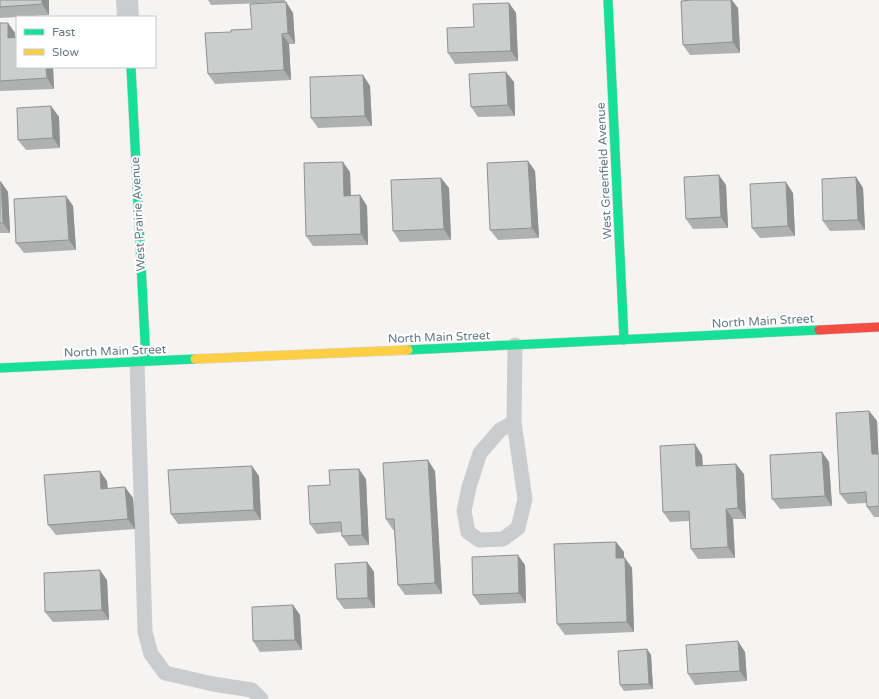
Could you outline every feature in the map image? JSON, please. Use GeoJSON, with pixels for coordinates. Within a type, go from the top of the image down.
{"type":"FeatureCollection","features":[{"type":"Feature","properties":{"kind":"street"},"geometry":{"type":"LineString","coordinates":[[127,0],[128,16]]}},
{"type":"Feature","properties":{"kind":"street","name":"West Greenfield Avenue"},"geometry":{"type":"LineString","coordinates":[[608,0],[624,340]]}},
{"type":"Feature","properties":{"kind":"street","name":"West Prairie Avenue"},"geometry":{"type":"LineString","coordinates":[[131,68],[141,361]]}},
{"type":"Feature","properties":{"kind":"street","name":"North Main Street"},"geometry":{"type":"LineString","coordinates":[[0,368],[879,327]]}},
{"type":"Feature","properties":{"kind":"lane"},"geometry":{"type":"LineString","coordinates":[[514,422],[500,430],[480,453],[468,487],[464,511],[468,532],[479,540],[503,539],[518,528],[525,499],[514,422],[515,345]]}},
{"type":"Feature","properties":{"kind":"lane"},"geometry":{"type":"LineString","coordinates":[[141,361],[145,632],[151,654],[165,673],[213,684],[252,690],[261,699]]}},
{"type":"Feature","properties":{"kind":"building"},"geometry":{"type":"Polygon","coordinates":[[[0,0],[42,0],[42,4],[0,7],[0,0]]]}},
{"type":"Feature","properties":{"kind":"building"},"geometry":{"type":"Polygon","coordinates":[[[731,0],[733,42],[683,45],[681,1],[731,0]]]}},
{"type":"Feature","properties":{"kind":"building"},"geometry":{"type":"Polygon","coordinates":[[[286,2],[288,33],[282,34],[284,70],[208,74],[205,33],[231,32],[231,30],[252,29],[250,4],[286,2]]]}},
{"type":"Feature","properties":{"kind":"building"},"geometry":{"type":"Polygon","coordinates":[[[509,3],[511,51],[448,53],[447,28],[474,27],[473,4],[509,3]]]}},
{"type":"Feature","properties":{"kind":"building"},"geometry":{"type":"Polygon","coordinates":[[[0,23],[8,23],[8,38],[16,37],[16,68],[46,68],[47,78],[0,81],[0,23]]]}},
{"type":"Feature","properties":{"kind":"building"},"geometry":{"type":"Polygon","coordinates":[[[506,72],[508,105],[471,107],[469,74],[506,72]]]}},
{"type":"Feature","properties":{"kind":"building"},"geometry":{"type":"Polygon","coordinates":[[[363,75],[365,116],[311,118],[310,77],[363,75]]]}},
{"type":"Feature","properties":{"kind":"building"},"geometry":{"type":"Polygon","coordinates":[[[51,106],[53,138],[18,140],[17,108],[51,106]]]}},
{"type":"Feature","properties":{"kind":"building"},"geometry":{"type":"Polygon","coordinates":[[[528,161],[532,228],[490,230],[487,163],[528,161]]]}},
{"type":"Feature","properties":{"kind":"building"},"geometry":{"type":"Polygon","coordinates":[[[343,162],[344,196],[360,195],[361,234],[306,236],[304,163],[343,162]]]}},
{"type":"Feature","properties":{"kind":"building"},"geometry":{"type":"Polygon","coordinates":[[[719,175],[721,217],[686,219],[684,177],[719,175]]]}},
{"type":"Feature","properties":{"kind":"building"},"geometry":{"type":"Polygon","coordinates":[[[856,177],[858,220],[823,221],[822,179],[856,177]]]}},
{"type":"Feature","properties":{"kind":"building"},"geometry":{"type":"Polygon","coordinates":[[[441,178],[444,229],[393,231],[391,180],[441,178]]]}},
{"type":"Feature","properties":{"kind":"building"},"geometry":{"type":"Polygon","coordinates":[[[1,182],[3,223],[0,223],[1,182]]]}},
{"type":"Feature","properties":{"kind":"building"},"geometry":{"type":"Polygon","coordinates":[[[786,182],[788,226],[752,228],[750,184],[786,182]]]}},
{"type":"Feature","properties":{"kind":"building"},"geometry":{"type":"Polygon","coordinates":[[[66,196],[69,240],[16,243],[14,199],[66,196]]]}},
{"type":"Feature","properties":{"kind":"building"},"geometry":{"type":"Polygon","coordinates":[[[869,411],[872,454],[879,454],[879,506],[867,507],[866,492],[840,494],[836,413],[869,411]]]}},
{"type":"Feature","properties":{"kind":"building"},"geometry":{"type":"Polygon","coordinates":[[[695,444],[696,466],[736,464],[738,508],[726,509],[728,547],[691,549],[689,511],[663,512],[660,446],[695,444]]]}},
{"type":"Feature","properties":{"kind":"building"},"geometry":{"type":"Polygon","coordinates":[[[822,452],[825,496],[772,499],[770,455],[822,452]]]}},
{"type":"Feature","properties":{"kind":"building"},"geometry":{"type":"Polygon","coordinates":[[[428,460],[435,583],[398,585],[394,519],[386,519],[383,463],[428,460]]]}},
{"type":"Feature","properties":{"kind":"building"},"geometry":{"type":"Polygon","coordinates":[[[252,466],[254,510],[171,514],[168,470],[252,466]]]}},
{"type":"Feature","properties":{"kind":"building"},"geometry":{"type":"Polygon","coordinates":[[[359,469],[362,535],[342,536],[341,522],[310,524],[308,486],[330,485],[329,470],[359,469]]]}},
{"type":"Feature","properties":{"kind":"building"},"geometry":{"type":"Polygon","coordinates":[[[100,471],[101,489],[125,487],[128,519],[48,525],[44,475],[100,471]]]}},
{"type":"Feature","properties":{"kind":"building"},"geometry":{"type":"Polygon","coordinates":[[[616,542],[616,558],[625,558],[627,622],[557,624],[554,544],[616,542]]]}},
{"type":"Feature","properties":{"kind":"building"},"geometry":{"type":"Polygon","coordinates":[[[518,555],[519,593],[473,595],[472,557],[518,555]]]}},
{"type":"Feature","properties":{"kind":"building"},"geometry":{"type":"Polygon","coordinates":[[[367,562],[368,598],[337,599],[335,564],[367,562]]]}},
{"type":"Feature","properties":{"kind":"building"},"geometry":{"type":"Polygon","coordinates":[[[100,570],[102,610],[45,612],[44,573],[100,570]]]}},
{"type":"Feature","properties":{"kind":"building"},"geometry":{"type":"Polygon","coordinates":[[[293,605],[295,640],[253,641],[252,607],[293,605]]]}},
{"type":"Feature","properties":{"kind":"building"},"geometry":{"type":"Polygon","coordinates":[[[738,641],[740,671],[688,674],[686,645],[738,641]]]}},
{"type":"Feature","properties":{"kind":"building"},"geometry":{"type":"Polygon","coordinates":[[[647,649],[649,684],[620,685],[618,651],[647,649]]]}},
{"type":"Feature","properties":{"kind":"traffic: fast"},"geometry":{"type":"LineString","coordinates":[[608,0],[624,340]]}},
{"type":"Feature","properties":{"kind":"traffic: fast"},"geometry":{"type":"LineString","coordinates":[[131,68],[146,361]]}},
{"type":"Feature","properties":{"kind":"traffic: fast"},"geometry":{"type":"LineString","coordinates":[[408,350],[819,330]]}},
{"type":"Feature","properties":{"kind":"traffic: fast"},"geometry":{"type":"LineString","coordinates":[[0,368],[195,359]]}},
{"type":"Feature","properties":{"kind":"traffic: slow"},"geometry":{"type":"LineString","coordinates":[[195,359],[408,350]]}},
{"type":"Feature","properties":{"kind":"traffic: jam"},"geometry":{"type":"LineString","coordinates":[[819,330],[879,327]]}}]}
